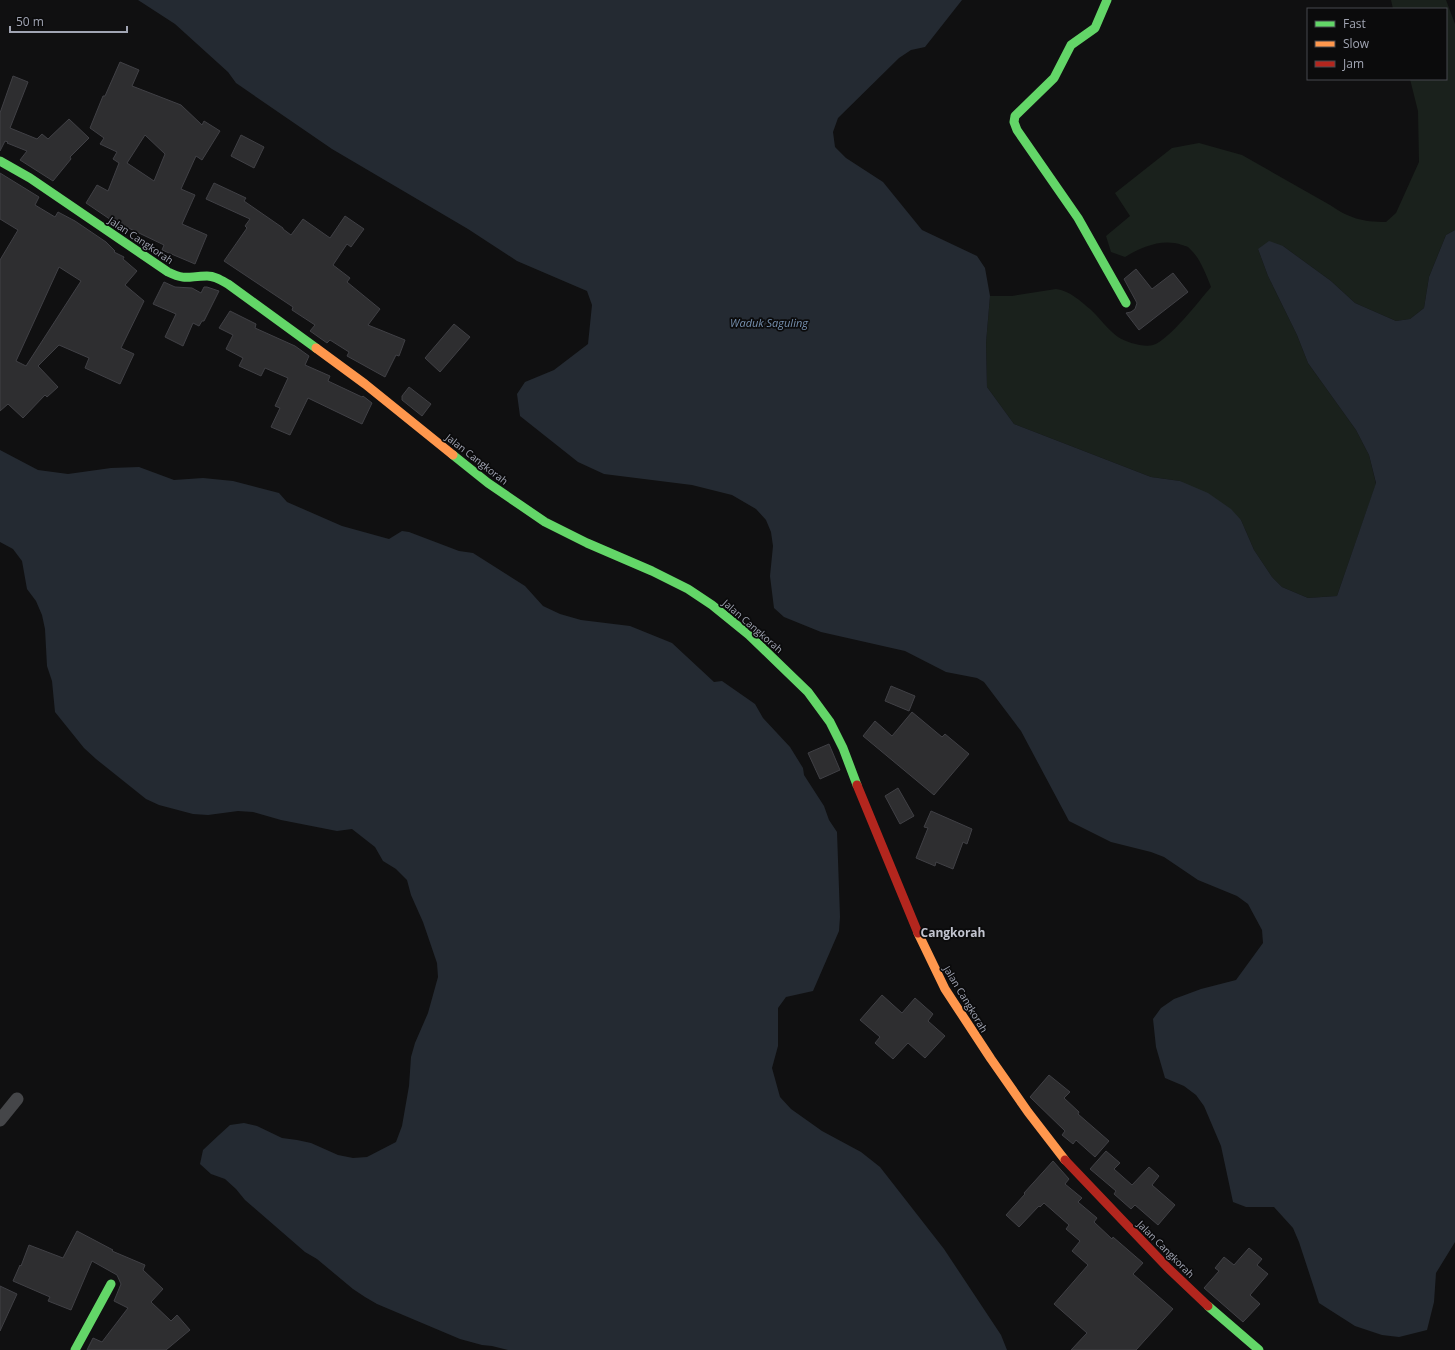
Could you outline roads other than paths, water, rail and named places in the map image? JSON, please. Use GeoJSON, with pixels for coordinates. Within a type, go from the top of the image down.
{"type":"FeatureCollection","features":[{"type":"Feature","properties":{"kind":"street"},"geometry":{"type":"LineString","coordinates":[[1108,0],[1095,28],[1071,45],[1054,78],[1015,116],[1013,122],[1016,129],[1078,218],[1126,303]]}},
{"type":"Feature","properties":{"kind":"street","name":"Jalan Cangkorah"},"geometry":{"type":"LineString","coordinates":[[0,161],[30,178],[168,272],[179,277],[190,278],[206,276],[217,278],[228,284],[365,384],[488,483],[545,522],[688,589],[712,605],[750,635],[808,692],[830,722],[843,748],[922,944],[945,990],[1028,1112],[1066,1161],[1141,1241],[1202,1301],[1259,1350]]}},
{"type":"Feature","properties":{"kind":"street"},"geometry":{"type":"LineString","coordinates":[[0,1120],[17,1099]]}},
{"type":"Feature","properties":{"kind":"street"},"geometry":{"type":"LineString","coordinates":[[75,1350],[110,1284]]}},
{"type":"Feature","properties":{"kind":"water","name":"Waduk Saguling"},"geometry":{"type":"Polygon","coordinates":[[[138,0],[962,0],[925,47],[911,50],[899,58],[838,118],[833,132],[835,147],[846,158],[883,182],[922,230],[977,256],[985,268],[990,296],[986,343],[987,387],[1014,424],[1151,477],[1180,481],[1208,493],[1231,509],[1241,520],[1254,550],[1272,577],[1282,587],[1308,598],[1337,596],[1376,483],[1369,455],[1356,430],[1308,363],[1297,335],[1268,276],[1258,249],[1269,241],[1283,246],[1331,281],[1355,303],[1396,321],[1410,319],[1424,308],[1429,277],[1446,235],[1455,230],[1455,1242],[1436,1273],[1434,1302],[1427,1330],[1399,1337],[1382,1335],[1355,1326],[1319,1303],[1293,1228],[1274,1207],[1246,1207],[1233,1202],[1221,1146],[1204,1106],[1196,1095],[1184,1086],[1165,1078],[1156,1047],[1153,1019],[1161,1008],[1174,999],[1201,989],[1236,980],[1263,943],[1262,930],[1248,904],[1237,896],[1198,880],[1164,857],[1151,852],[1111,842],[1069,821],[1021,731],[984,682],[977,678],[946,672],[905,651],[821,632],[784,617],[774,608],[770,576],[773,546],[771,532],[766,520],[756,509],[732,495],[692,485],[604,474],[578,462],[520,416],[517,394],[525,382],[554,370],[588,344],[592,305],[587,291],[517,261],[468,229],[332,149],[236,83],[228,72],[175,24],[138,0]]]}},
{"type":"Feature","properties":{"kind":"water"},"geometry":{"type":"Polygon","coordinates":[[[0,450],[38,470],[68,474],[111,468],[139,467],[174,480],[203,478],[233,481],[279,493],[287,502],[342,526],[389,539],[402,531],[409,532],[459,551],[473,553],[525,586],[543,606],[560,614],[581,620],[630,626],[672,643],[714,682],[722,681],[755,704],[763,718],[790,747],[803,768],[804,775],[824,806],[829,820],[837,832],[840,917],[839,931],[813,991],[786,997],[778,1008],[778,1046],[772,1068],[780,1097],[791,1109],[822,1131],[861,1152],[880,1167],[944,1249],[1001,1335],[1007,1350],[508,1350],[482,1345],[460,1339],[377,1304],[365,1297],[317,1259],[305,1252],[245,1200],[225,1179],[211,1174],[200,1164],[203,1150],[230,1125],[244,1123],[257,1126],[282,1138],[311,1143],[338,1155],[353,1158],[367,1157],[396,1142],[402,1126],[409,1086],[411,1057],[415,1043],[428,1013],[438,977],[437,963],[423,922],[411,895],[407,880],[396,869],[383,861],[375,847],[352,829],[337,831],[281,820],[253,812],[238,811],[208,815],[193,814],[159,805],[146,799],[84,748],[55,712],[52,681],[47,666],[45,629],[42,615],[36,601],[27,589],[22,561],[13,549],[0,542],[0,450]]]}},
{"type":"Feature","properties":{"kind":"district","name":"Cangkorah"},"geometry":{"type":"Point","coordinates":[953,932]}}]}
